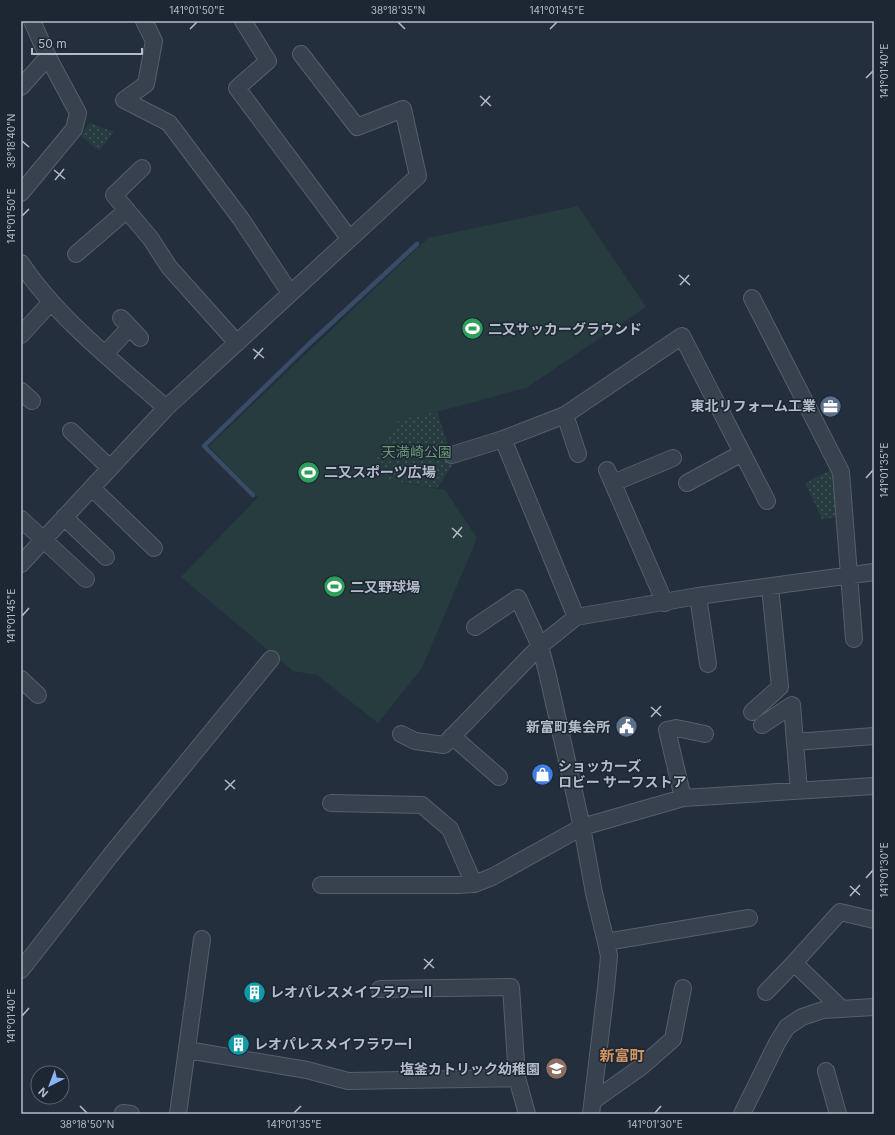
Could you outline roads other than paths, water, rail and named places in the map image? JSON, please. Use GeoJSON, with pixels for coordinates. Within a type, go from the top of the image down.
{"type":"FeatureCollection","features":[{"type":"Feature","properties":{"kind":"street"},"geometry":{"type":"LineString","coordinates":[[21,193],[74,129],[78,113],[48,57],[32,21]]}},
{"type":"Feature","properties":{"kind":"street"},"geometry":{"type":"LineString","coordinates":[[144,21],[154,41],[146,84],[124,100],[169,123],[241,219],[290,293]]}},
{"type":"Feature","properties":{"kind":"street"},"geometry":{"type":"LineString","coordinates":[[242,21],[268,62],[237,88],[310,183],[349,238]]}},
{"type":"Feature","properties":{"kind":"street"},"geometry":{"type":"LineString","coordinates":[[21,564],[166,408],[418,176],[403,109],[357,127],[301,54]]}},
{"type":"Feature","properties":{"kind":"street"},"geometry":{"type":"LineString","coordinates":[[21,87],[48,57]]}},
{"type":"Feature","properties":{"kind":"street"},"geometry":{"type":"LineString","coordinates":[[142,168],[114,195],[151,239],[169,267],[237,343]]}},
{"type":"Feature","properties":{"kind":"street"},"geometry":{"type":"LineString","coordinates":[[76,254],[127,210]]}},
{"type":"Feature","properties":{"kind":"street"},"geometry":{"type":"LineString","coordinates":[[21,263],[33,281],[51,302],[105,354],[166,408]]}},
{"type":"Feature","properties":{"kind":"street"},"geometry":{"type":"LineString","coordinates":[[752,298],[841,472],[854,639]]}},
{"type":"Feature","properties":{"kind":"street"},"geometry":{"type":"LineString","coordinates":[[21,335],[51,302]]}},
{"type":"Feature","properties":{"kind":"street"},"geometry":{"type":"LineString","coordinates":[[105,354],[130,328]]}},
{"type":"Feature","properties":{"kind":"street"},"geometry":{"type":"LineString","coordinates":[[452,455],[503,439],[565,415],[682,336],[767,501]]}},
{"type":"Feature","properties":{"kind":"street"},"geometry":{"type":"LineString","coordinates":[[565,415],[578,454]]}},
{"type":"Feature","properties":{"kind":"street"},"geometry":{"type":"LineString","coordinates":[[71,431],[110,468]]}},
{"type":"Feature","properties":{"kind":"street"},"geometry":{"type":"LineString","coordinates":[[503,439],[576,616]]}},
{"type":"Feature","properties":{"kind":"street"},"geometry":{"type":"LineString","coordinates":[[687,483],[742,453]]}},
{"type":"Feature","properties":{"kind":"street"},"geometry":{"type":"LineString","coordinates":[[665,603],[610,477],[673,458]]}},
{"type":"Feature","properties":{"kind":"street"},"geometry":{"type":"LineString","coordinates":[[92,488],[154,548]]}},
{"type":"Feature","properties":{"kind":"street"},"geometry":{"type":"LineString","coordinates":[[64,517],[106,557]]}},
{"type":"Feature","properties":{"kind":"street"},"geometry":{"type":"LineString","coordinates":[[21,518],[86,579]]}},
{"type":"Feature","properties":{"kind":"street"},"geometry":{"type":"LineString","coordinates":[[401,734],[415,741],[444,744],[540,646],[576,616],[665,603],[698,596],[874,572]]}},
{"type":"Feature","properties":{"kind":"street"},"geometry":{"type":"LineString","coordinates":[[752,712],[780,687],[770,587]]}},
{"type":"Feature","properties":{"kind":"street"},"geometry":{"type":"LineString","coordinates":[[698,596],[708,664]]}},
{"type":"Feature","properties":{"kind":"street"},"geometry":{"type":"LineString","coordinates":[[475,627],[518,598],[540,646],[582,827],[594,893],[608,956],[595,1110]]}},
{"type":"Feature","properties":{"kind":"street"},"geometry":{"type":"LineString","coordinates":[[21,970],[110,856],[272,659]]}},
{"type":"Feature","properties":{"kind":"street"},"geometry":{"type":"LineString","coordinates":[[21,679],[38,695]]}},
{"type":"Feature","properties":{"kind":"street"},"geometry":{"type":"LineString","coordinates":[[762,725],[792,705],[798,791]]}},
{"type":"Feature","properties":{"kind":"street"},"geometry":{"type":"LineString","coordinates":[[683,798],[667,730],[676,728],[705,734]]}},
{"type":"Feature","properties":{"kind":"street"},"geometry":{"type":"LineString","coordinates":[[452,736],[499,777]]}},
{"type":"Feature","properties":{"kind":"street"},"geometry":{"type":"LineString","coordinates":[[795,742],[874,736]]}},
{"type":"Feature","properties":{"kind":"street"},"geometry":{"type":"LineString","coordinates":[[321,885],[474,884],[492,876],[582,827],[683,798],[874,786]]}},
{"type":"Feature","properties":{"kind":"street"},"geometry":{"type":"LineString","coordinates":[[331,803],[422,805],[450,829],[474,884]]}},
{"type":"Feature","properties":{"kind":"street"},"geometry":{"type":"LineString","coordinates":[[766,992],[840,912],[874,920]]}},
{"type":"Feature","properties":{"kind":"street"},"geometry":{"type":"LineString","coordinates":[[606,942],[749,918]]}},
{"type":"Feature","properties":{"kind":"street"},"geometry":{"type":"LineString","coordinates":[[178,1114],[202,939]]}},
{"type":"Feature","properties":{"kind":"street"},"geometry":{"type":"LineString","coordinates":[[794,963],[842,1009]]}},
{"type":"Feature","properties":{"kind":"street"},"geometry":{"type":"LineString","coordinates":[[380,989],[511,987],[517,1078],[527,1114]]}},
{"type":"Feature","properties":{"kind":"street"},"geometry":{"type":"LineString","coordinates":[[595,1110],[673,1039],[683,988]]}},
{"type":"Feature","properties":{"kind":"street"},"geometry":{"type":"LineString","coordinates":[[742,1114],[777,1043],[787,1027],[802,1017],[823,1010],[874,1006]]}},
{"type":"Feature","properties":{"kind":"street"},"geometry":{"type":"LineString","coordinates":[[187,1050],[307,1070],[348,1081],[517,1078]]}},
{"type":"Feature","properties":{"kind":"street"},"geometry":{"type":"LineString","coordinates":[[826,1071],[838,1114]]}},
{"type":"Feature","properties":{"kind":"waterway"},"geometry":{"type":"LineString","coordinates":[[253,495],[204,446],[309,344],[417,244]]}},
{"type":"Feature","properties":{"kind":"place","name":"二又サッカーグラウンド"},"geometry":{"type":"Point","coordinates":[472,329]}},
{"type":"Feature","properties":{"kind":"place","name":"東北リフォーム工業"},"geometry":{"type":"Point","coordinates":[831,406]}},
{"type":"Feature","properties":{"kind":"place","name":"二又スポーツ広場"},"geometry":{"type":"Point","coordinates":[308,472]}},
{"type":"Feature","properties":{"kind":"place","name":"二又野球場"},"geometry":{"type":"Point","coordinates":[335,587]}},
{"type":"Feature","properties":{"kind":"place","name":"新富町集会所"},"geometry":{"type":"Point","coordinates":[626,727]}},
{"type":"Feature","properties":{"kind":"place","name":"ショッカーズ ロビー サーフストア"},"geometry":{"type":"Point","coordinates":[543,774]}},
{"type":"Feature","properties":{"kind":"place","name":"レオパレスメイフラワーII"},"geometry":{"type":"Point","coordinates":[254,992]}},
{"type":"Feature","properties":{"kind":"place","name":"レオパレスメイフラワーI"},"geometry":{"type":"Point","coordinates":[238,1044]}},
{"type":"Feature","properties":{"kind":"place","name":"塩釜カトリック幼稚園"},"geometry":{"type":"Point","coordinates":[556,1069]}},
{"type":"Feature","properties":{"kind":"district","name":"新富町"},"geometry":{"type":"Point","coordinates":[622,1056]}},
{"type":"Feature","properties":{"kind":"park label","name":"天満崎公園"},"geometry":{"type":"Point","coordinates":[417,452]}}]}
